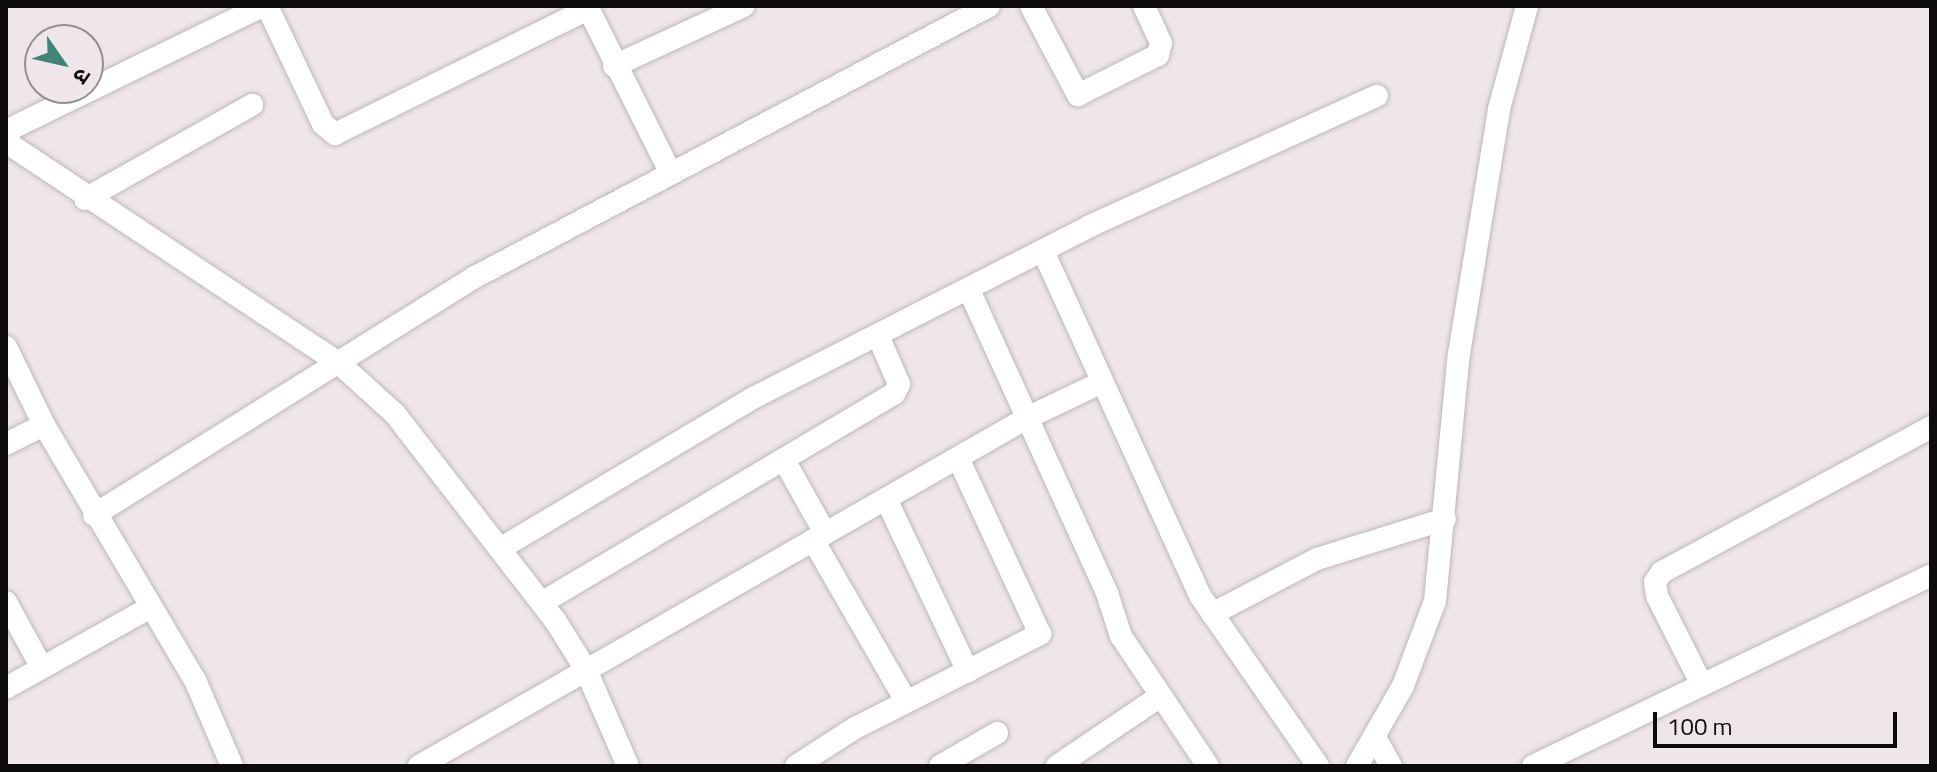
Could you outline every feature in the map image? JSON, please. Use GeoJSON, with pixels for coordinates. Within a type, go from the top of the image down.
{"type":"FeatureCollection","features":[{"type":"Feature","properties":{"kind":"street"},"geometry":{"type":"LineString","coordinates":[[6,131],[264,6],[323,124],[335,134],[588,8],[614,66],[670,172]]}},
{"type":"Feature","properties":{"kind":"street"},"geometry":{"type":"LineString","coordinates":[[614,66],[744,6]]}},
{"type":"Feature","properties":{"kind":"street"},"geometry":{"type":"LineString","coordinates":[[94,515],[475,277],[988,6]]}},
{"type":"Feature","properties":{"kind":"street"},"geometry":{"type":"LineString","coordinates":[[1031,6],[1078,95],[1158,55],[1161,43],[1144,6]]}},
{"type":"Feature","properties":{"kind":"street"},"geometry":{"type":"LineString","coordinates":[[1357,766],[1376,739],[1427,630],[1445,519],[1459,354],[1485,188],[1527,6]]}},
{"type":"Feature","properties":{"kind":"street"},"geometry":{"type":"LineString","coordinates":[[503,547],[755,397],[1043,251],[1377,96]]}},
{"type":"Feature","properties":{"kind":"street"},"geometry":{"type":"LineString","coordinates":[[85,199],[252,105]]}},
{"type":"Feature","properties":{"kind":"street"},"geometry":{"type":"LineString","coordinates":[[6,142],[85,199],[340,364],[395,414],[503,547],[543,602],[586,670],[628,766]]}},
{"type":"Feature","properties":{"kind":"street"},"geometry":{"type":"LineString","coordinates":[[1043,251],[1212,614],[1318,766]]}},
{"type":"Feature","properties":{"kind":"street"},"geometry":{"type":"LineString","coordinates":[[969,290],[1107,593],[1121,636],[1196,761]]}},
{"type":"Feature","properties":{"kind":"street"},"geometry":{"type":"LineString","coordinates":[[543,602],[897,391],[899,384],[878,336]]}},
{"type":"Feature","properties":{"kind":"street"},"geometry":{"type":"LineString","coordinates":[[6,347],[44,425],[94,515],[202,694],[232,766]]}},
{"type":"Feature","properties":{"kind":"street"},"geometry":{"type":"LineString","coordinates":[[419,766],[1027,418],[1102,382]]}},
{"type":"Feature","properties":{"kind":"street"},"geometry":{"type":"LineString","coordinates":[[6,444],[44,425]]}},
{"type":"Feature","properties":{"kind":"street"},"geometry":{"type":"LineString","coordinates":[[1701,683],[1657,596],[1655,582],[1662,572],[1931,427]]}},
{"type":"Feature","properties":{"kind":"street"},"geometry":{"type":"LineString","coordinates":[[796,766],[906,701],[1040,634],[958,458]]}},
{"type":"Feature","properties":{"kind":"street"},"geometry":{"type":"LineString","coordinates":[[784,460],[819,537],[906,701]]}},
{"type":"Feature","properties":{"kind":"street"},"geometry":{"type":"LineString","coordinates":[[886,499],[968,672]]}},
{"type":"Feature","properties":{"kind":"street"},"geometry":{"type":"LineString","coordinates":[[1212,614],[1317,559],[1445,519]]}},
{"type":"Feature","properties":{"kind":"street"},"geometry":{"type":"LineString","coordinates":[[1533,766],[1931,575]]}},
{"type":"Feature","properties":{"kind":"street"},"geometry":{"type":"LineString","coordinates":[[6,602],[42,668]]}},
{"type":"Feature","properties":{"kind":"street"},"geometry":{"type":"LineString","coordinates":[[6,688],[149,608]]}},
{"type":"Feature","properties":{"kind":"street"},"geometry":{"type":"LineString","coordinates":[[1057,766],[1159,697]]}},
{"type":"Feature","properties":{"kind":"street"},"geometry":{"type":"LineString","coordinates":[[940,766],[997,733]]}},
{"type":"Feature","properties":{"kind":"street"},"geometry":{"type":"LineString","coordinates":[[1376,739],[1391,766]]}}]}
